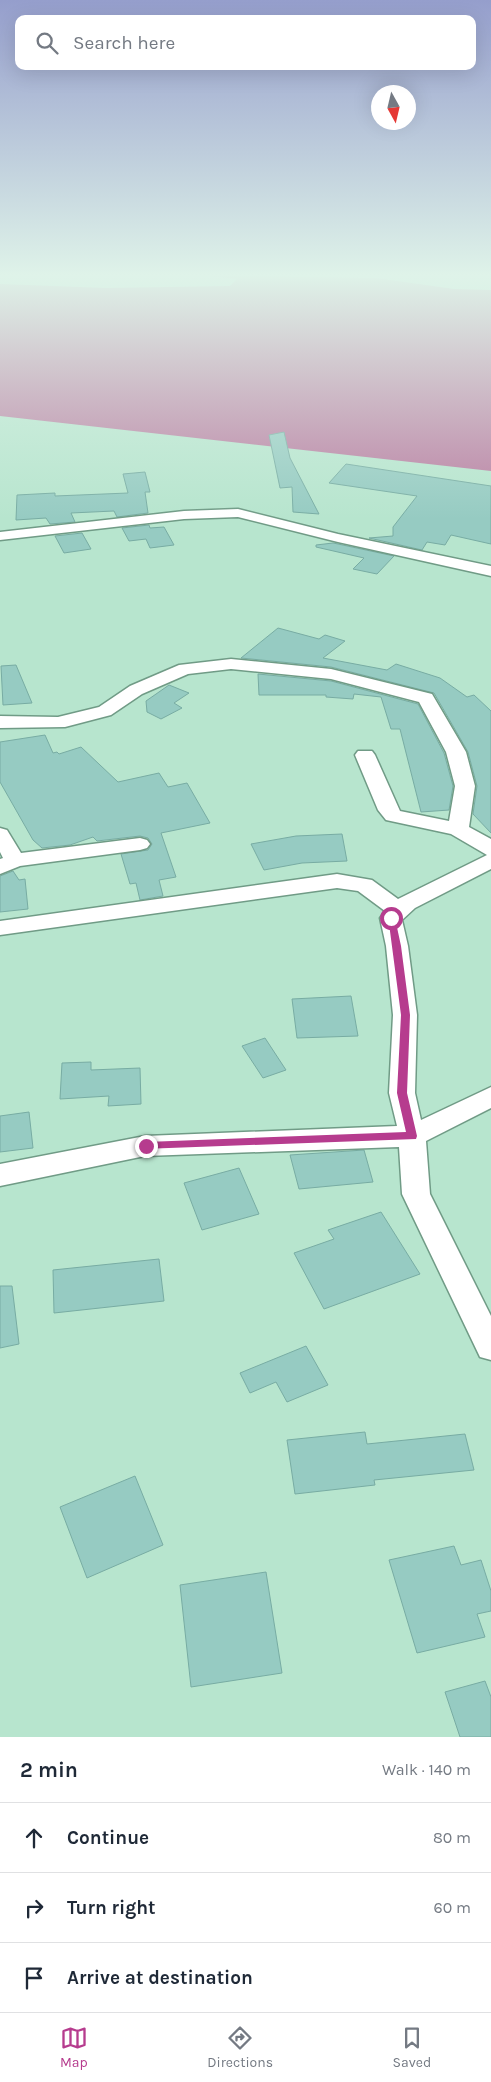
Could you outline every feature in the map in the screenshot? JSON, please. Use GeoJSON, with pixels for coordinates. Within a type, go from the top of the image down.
{"type":"FeatureCollection","features":[{"type":"Feature","properties":{"kind":"street"},"geometry":{"type":"LineString","coordinates":[[0,536],[184,515],[238,513],[338,538],[491,571]]}},
{"type":"Feature","properties":{"kind":"street"},"geometry":{"type":"LineString","coordinates":[[0,722],[58,723],[105,710],[136,690],[185,669],[231,664],[331,674],[426,698],[456,752],[465,786],[458,829]]}},
{"type":"Feature","properties":{"kind":"street"},"geometry":{"type":"LineString","coordinates":[[366,755],[392,816],[458,829],[488,845],[491,850]]}},
{"type":"Feature","properties":{"kind":"street"},"geometry":{"type":"LineString","coordinates":[[0,834],[8,864],[140,844]]}},
{"type":"Feature","properties":{"kind":"street"},"geometry":{"type":"LineString","coordinates":[[491,861],[407,903],[391,918],[397,946],[405,1015],[402,1093],[412,1136],[416,1194],[491,1347]]}},
{"type":"Feature","properties":{"kind":"street"},"geometry":{"type":"LineString","coordinates":[[0,928],[337,881],[364,885],[399,911]]}},
{"type":"Feature","properties":{"kind":"street"},"geometry":{"type":"LineString","coordinates":[[0,1175],[146,1146],[412,1136],[491,1097]]}},
{"type":"Feature","properties":{"kind":"shaded area"},"geometry":{"type":"Polygon","coordinates":[[[0,357],[491,357],[491,471],[0,416],[0,357]]]}},
{"type":"Feature","properties":{"kind":"building"},"geometry":{"type":"Polygon","coordinates":[[[284,432],[290,458],[319,514],[293,512],[292,487],[280,488],[269,435],[284,432]]]}},
{"type":"Feature","properties":{"kind":"building"},"geometry":{"type":"Polygon","coordinates":[[[346,464],[491,486],[491,544],[451,535],[445,545],[427,542],[422,550],[369,538],[393,536],[393,527],[417,496],[329,483],[346,464]]]}},
{"type":"Feature","properties":{"kind":"building"},"geometry":{"type":"Polygon","coordinates":[[[145,472],[150,492],[145,492],[148,513],[117,517],[114,511],[71,513],[75,522],[50,524],[46,518],[16,520],[17,495],[55,493],[55,496],[128,493],[123,474],[145,472]]]}},
{"type":"Feature","properties":{"kind":"building"},"geometry":{"type":"Polygon","coordinates":[[[149,525],[150,528],[164,527],[174,545],[150,548],[146,539],[129,541],[122,528],[149,525]]]}},
{"type":"Feature","properties":{"kind":"building"},"geometry":{"type":"Polygon","coordinates":[[[82,533],[91,549],[64,553],[55,536],[82,533]]]}},
{"type":"Feature","properties":{"kind":"building"},"geometry":{"type":"Polygon","coordinates":[[[333,543],[394,556],[377,574],[353,569],[364,558],[316,547],[316,545],[333,543]]]}},
{"type":"Feature","properties":{"kind":"building"},"geometry":{"type":"Polygon","coordinates":[[[278,628],[319,639],[325,635],[345,641],[323,658],[387,670],[396,664],[440,678],[467,697],[474,695],[491,711],[491,833],[473,814],[477,786],[468,752],[434,693],[331,667],[241,658],[278,628]]]}},
{"type":"Feature","properties":{"kind":"building"},"geometry":{"type":"Polygon","coordinates":[[[16,665],[32,703],[3,705],[1,666],[16,665]]]}},
{"type":"Feature","properties":{"kind":"building"},"geometry":{"type":"Polygon","coordinates":[[[258,674],[331,681],[418,704],[444,753],[453,786],[449,810],[421,812],[400,729],[391,729],[381,697],[354,694],[353,699],[326,697],[326,695],[259,695],[258,674]]]}},
{"type":"Feature","properties":{"kind":"building"},"geometry":{"type":"Polygon","coordinates":[[[169,685],[189,693],[174,703],[182,708],[161,719],[147,712],[146,701],[169,685]]]}},
{"type":"Feature","properties":{"kind":"building"},"geometry":{"type":"Polygon","coordinates":[[[45,735],[53,753],[57,752],[59,754],[81,747],[118,782],[159,773],[168,787],[187,783],[210,823],[161,833],[176,877],[159,880],[163,896],[140,900],[136,883],[130,884],[121,854],[148,850],[152,844],[148,838],[140,836],[97,841],[93,837],[70,845],[42,848],[33,840],[0,782],[0,742],[45,735]]]}},
{"type":"Feature","properties":{"kind":"building"},"geometry":{"type":"Polygon","coordinates":[[[342,834],[347,861],[302,863],[264,870],[251,844],[296,836],[342,834]]]}},
{"type":"Feature","properties":{"kind":"building"},"geometry":{"type":"Polygon","coordinates":[[[13,871],[19,880],[25,879],[28,909],[0,912],[0,876],[13,871]]]}},
{"type":"Feature","properties":{"kind":"building"},"geometry":{"type":"Polygon","coordinates":[[[351,996],[358,1036],[297,1038],[292,999],[351,996]]]}},
{"type":"Feature","properties":{"kind":"building"},"geometry":{"type":"Polygon","coordinates":[[[265,1038],[286,1070],[263,1078],[242,1046],[265,1038]]]}},
{"type":"Feature","properties":{"kind":"building"},"geometry":{"type":"Polygon","coordinates":[[[91,1062],[91,1070],[140,1068],[141,1104],[108,1106],[109,1096],[60,1099],[62,1063],[91,1062]]]}},
{"type":"Feature","properties":{"kind":"building"},"geometry":{"type":"Polygon","coordinates":[[[29,1112],[33,1148],[0,1152],[0,1116],[29,1112]]]}},
{"type":"Feature","properties":{"kind":"building"},"geometry":{"type":"Polygon","coordinates":[[[364,1150],[373,1182],[299,1189],[290,1155],[364,1150]]]}},
{"type":"Feature","properties":{"kind":"building"},"geometry":{"type":"Polygon","coordinates":[[[239,1168],[259,1214],[202,1230],[184,1183],[239,1168]]]}},
{"type":"Feature","properties":{"kind":"building"},"geometry":{"type":"Polygon","coordinates":[[[381,1212],[420,1274],[324,1309],[294,1253],[334,1239],[328,1230],[381,1212]]]}},
{"type":"Feature","properties":{"kind":"building"},"geometry":{"type":"Polygon","coordinates":[[[159,1259],[164,1301],[54,1313],[53,1270],[159,1259]]]}},
{"type":"Feature","properties":{"kind":"building"},"geometry":{"type":"Polygon","coordinates":[[[0,1286],[12,1286],[19,1344],[0,1348],[0,1286]]]}},
{"type":"Feature","properties":{"kind":"building"},"geometry":{"type":"Polygon","coordinates":[[[306,1346],[328,1385],[287,1402],[276,1382],[250,1393],[240,1373],[306,1346]]]}},
{"type":"Feature","properties":{"kind":"building"},"geometry":{"type":"Polygon","coordinates":[[[365,1432],[367,1444],[465,1434],[474,1470],[374,1480],[375,1485],[295,1494],[287,1440],[365,1432]]]}},
{"type":"Feature","properties":{"kind":"building"},"geometry":{"type":"Polygon","coordinates":[[[135,1476],[163,1545],[87,1578],[60,1507],[135,1476]]]}},
{"type":"Feature","properties":{"kind":"building"},"geometry":{"type":"Polygon","coordinates":[[[454,1546],[461,1565],[481,1560],[491,1591],[491,1611],[477,1614],[485,1637],[417,1653],[389,1560],[454,1546]]]}},
{"type":"Feature","properties":{"kind":"building"},"geometry":{"type":"Polygon","coordinates":[[[266,1572],[282,1673],[191,1687],[180,1585],[266,1572]]]}},
{"type":"Feature","properties":{"kind":"building"},"geometry":{"type":"Polygon","coordinates":[[[485,1681],[491,1697],[491,1737],[460,1737],[445,1692],[485,1681]]]}},
{"type":"Feature","properties":{"kind":"route"},"geometry":{"type":"LineString","coordinates":[[146,1146],[412,1136],[402,1093],[405,1015],[397,946],[391,918]]}}]}
